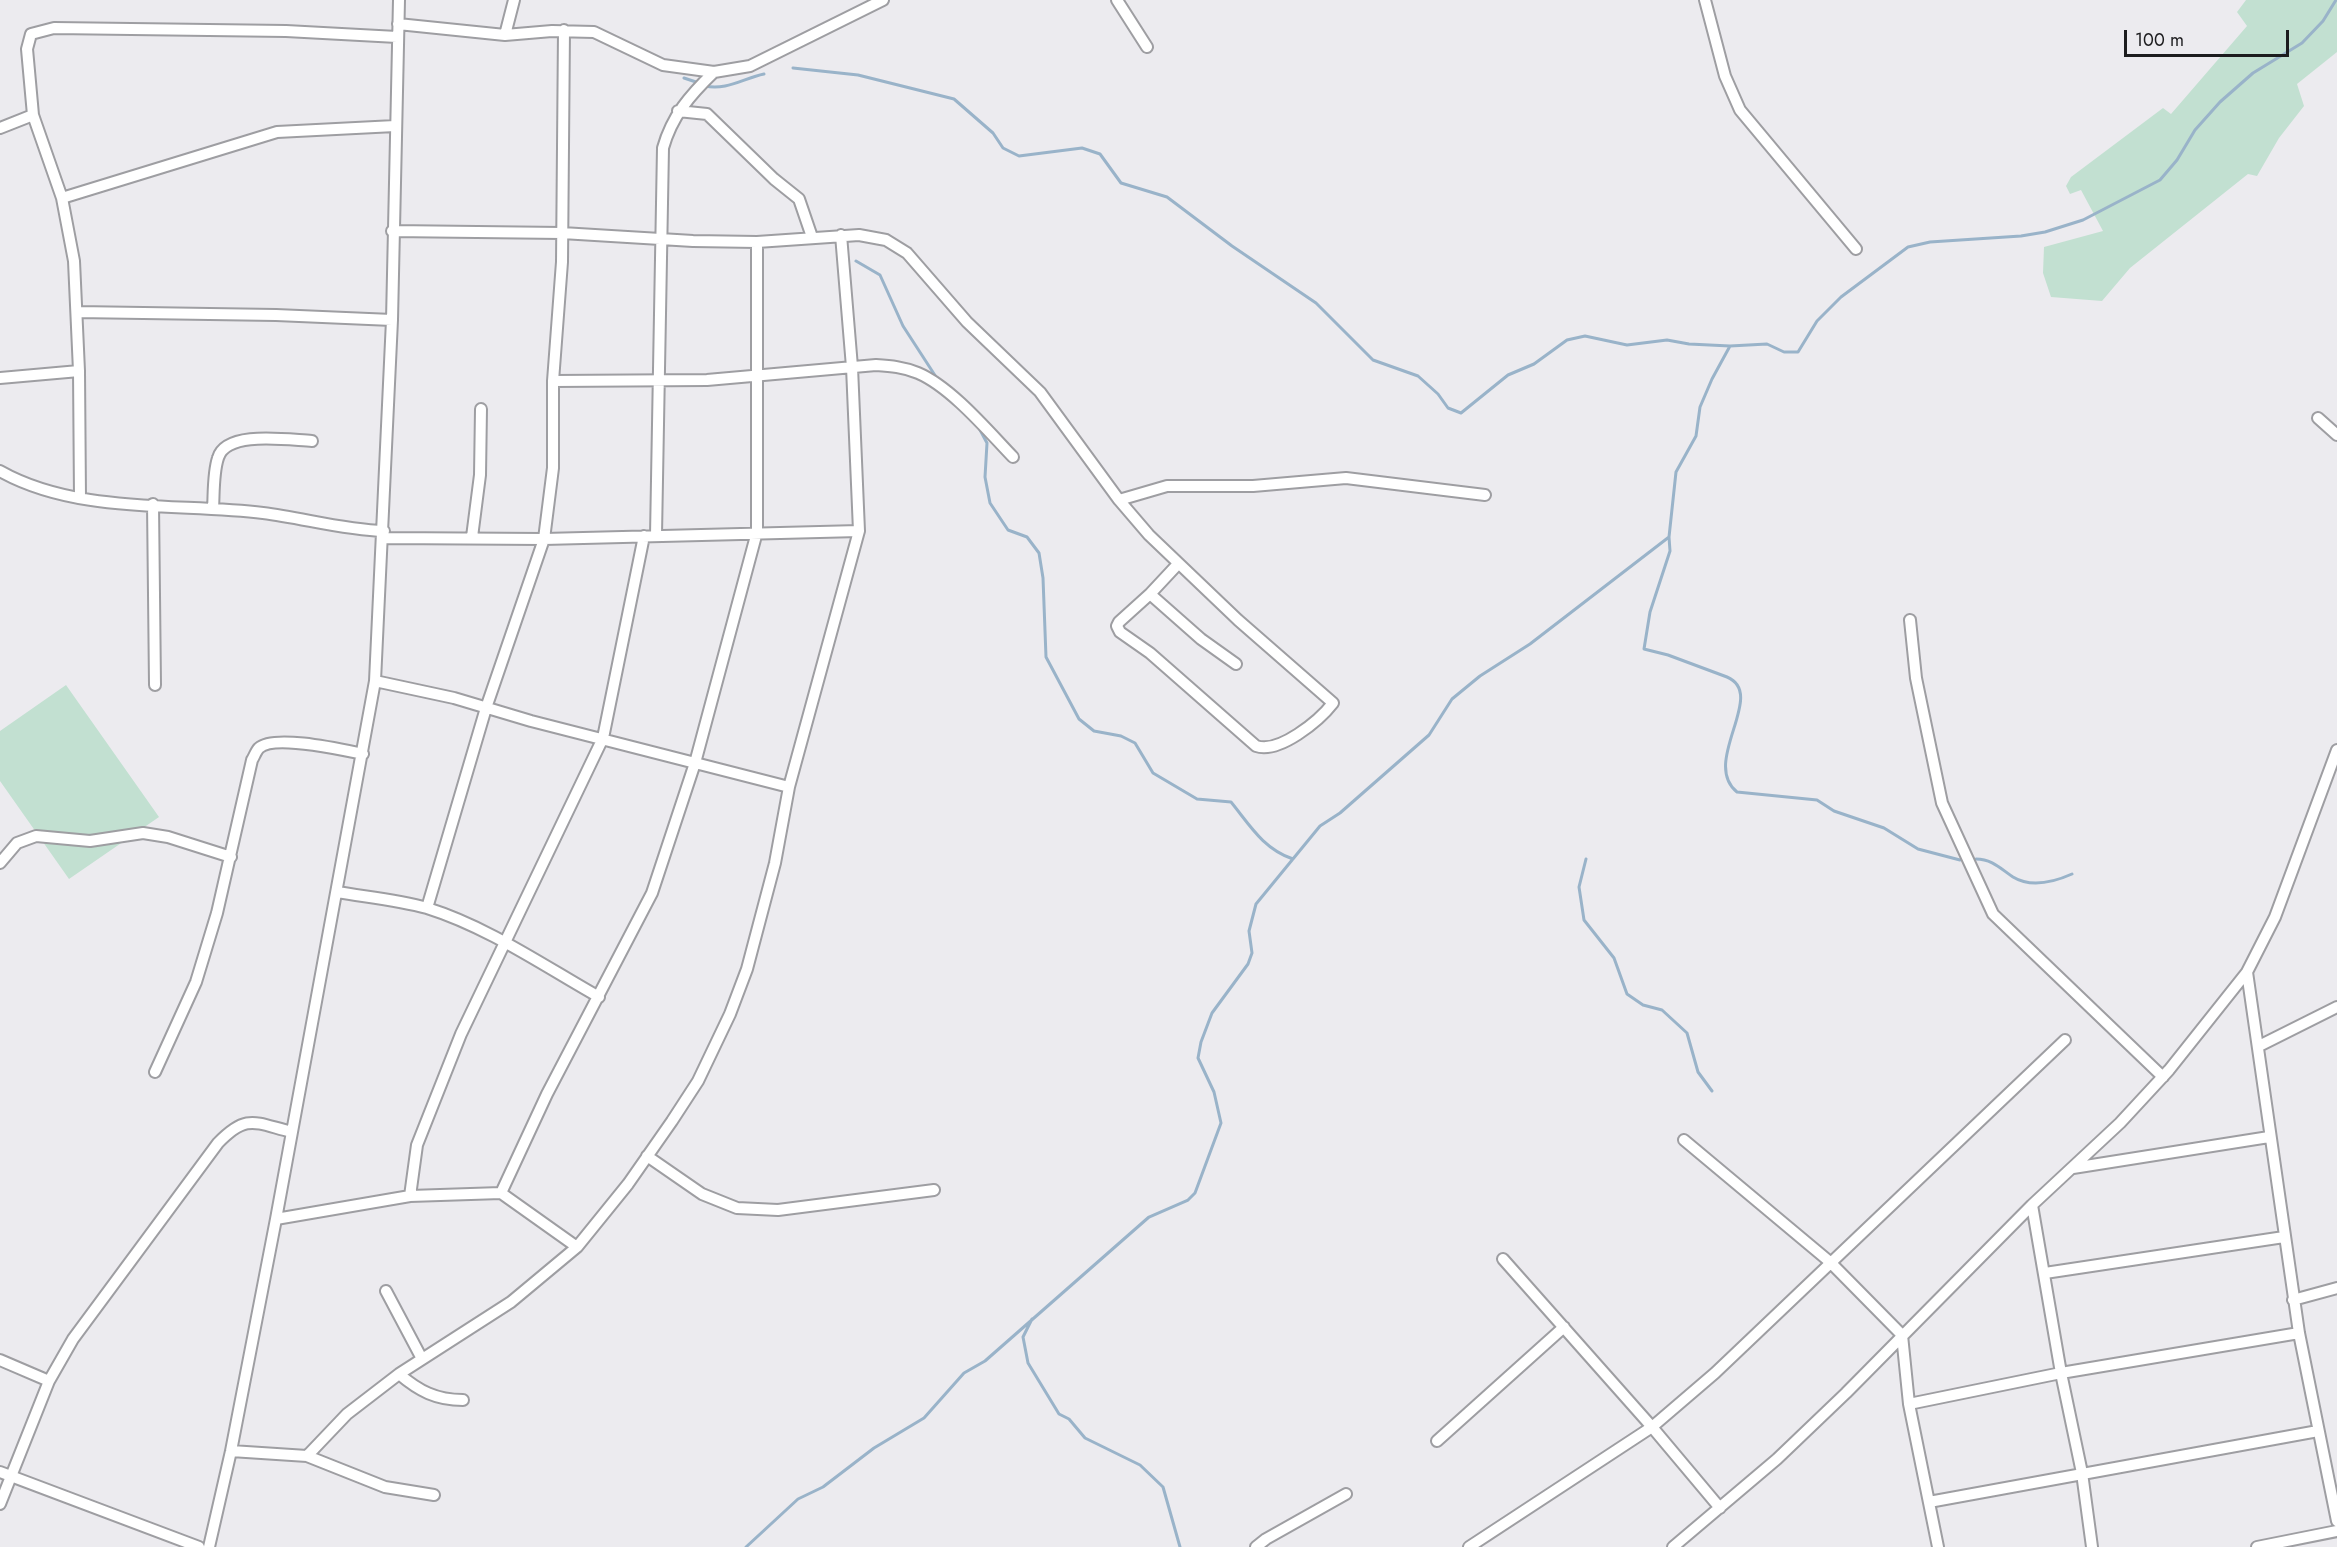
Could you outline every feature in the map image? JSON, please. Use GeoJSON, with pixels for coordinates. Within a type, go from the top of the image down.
{"type":"FeatureCollection","features":[{"type":"Feature","properties":{"kind":"street"},"geometry":{"type":"LineString","coordinates":[[209,1547],[231,1451],[276,1219],[375,681],[393,320],[392,231],[399,0]]}},
{"type":"Feature","properties":{"kind":"street"},"geometry":{"type":"LineString","coordinates":[[505,35],[514,0]]}},
{"type":"Feature","properties":{"kind":"street"},"geometry":{"type":"LineString","coordinates":[[398,24],[505,35],[564,30],[594,32],[663,65],[714,72],[750,66],[884,0]]}},
{"type":"Feature","properties":{"kind":"street"},"geometry":{"type":"LineString","coordinates":[[1117,0],[1147,47]]}},
{"type":"Feature","properties":{"kind":"street"},"geometry":{"type":"LineString","coordinates":[[1705,0],[1725,76],[1740,110],[1856,249]]}},
{"type":"Feature","properties":{"kind":"street"},"geometry":{"type":"LineString","coordinates":[[80,498],[79,371],[74,261],[62,198],[33,115],[27,41],[31,34],[40,30],[286,31],[397,37]]}},
{"type":"Feature","properties":{"kind":"street"},"geometry":{"type":"LineString","coordinates":[[427,908],[486,708],[544,539],[553,468],[554,381],[562,232],[564,30]]}},
{"type":"Feature","properties":{"kind":"street"},"geometry":{"type":"LineString","coordinates":[[656,535],[659,240],[663,148],[669,125],[678,111],[714,72]]}},
{"type":"Feature","properties":{"kind":"street"},"geometry":{"type":"LineString","coordinates":[[678,111],[707,114],[774,179],[799,199],[812,237]]}},
{"type":"Feature","properties":{"kind":"street"},"geometry":{"type":"LineString","coordinates":[[0,128],[33,115]]}},
{"type":"Feature","properties":{"kind":"street"},"geometry":{"type":"LineString","coordinates":[[62,198],[277,132],[395,126]]}},
{"type":"Feature","properties":{"kind":"street"},"geometry":{"type":"LineString","coordinates":[[392,231],[562,232],[659,240],[758,242],[841,235],[873,236],[886,240],[907,253],[967,322],[1040,392],[1119,500],[1149,535],[1238,620],[1333,703],[1306,729],[1269,748],[1249,742],[1150,653],[1120,632],[1117,626],[1119,622],[1178,564]]}},
{"type":"Feature","properties":{"kind":"street"},"geometry":{"type":"LineString","coordinates":[[307,1456],[347,1414],[421,1357],[511,1302],[577,1247],[647,1156],[698,1081],[730,1014],[747,969],[775,862],[789,788],[859,531],[852,367],[841,235]]}},
{"type":"Feature","properties":{"kind":"street"},"geometry":{"type":"LineString","coordinates":[[501,1193],[547,1094],[656,883],[695,763],[757,532],[758,242]]}},
{"type":"Feature","properties":{"kind":"street"},"geometry":{"type":"LineString","coordinates":[[77,312],[276,315],[393,320]]}},
{"type":"Feature","properties":{"kind":"street"},"geometry":{"type":"LineString","coordinates":[[554,381],[659,381],[758,377],[876,365],[920,374],[974,416],[1013,457]]}},
{"type":"Feature","properties":{"kind":"street"},"geometry":{"type":"LineString","coordinates":[[0,378],[79,371]]}},
{"type":"Feature","properties":{"kind":"street"},"geometry":{"type":"LineString","coordinates":[[472,537],[477,512],[481,409]]}},
{"type":"Feature","properties":{"kind":"street"},"geometry":{"type":"LineString","coordinates":[[2318,418],[2337,435]]}},
{"type":"Feature","properties":{"kind":"street"},"geometry":{"type":"LineString","coordinates":[[213,509],[218,457],[226,445],[241,439],[312,441]]}},
{"type":"Feature","properties":{"kind":"street"},"geometry":{"type":"LineString","coordinates":[[0,471],[26,486],[80,498],[263,513],[384,534],[544,539],[859,531]]}},
{"type":"Feature","properties":{"kind":"street"},"geometry":{"type":"LineString","coordinates":[[1119,500],[1167,486],[1253,486],[1346,478],[1485,495]]}},
{"type":"Feature","properties":{"kind":"street"},"geometry":{"type":"LineString","coordinates":[[153,504],[155,685]]}},
{"type":"Feature","properties":{"kind":"street"},"geometry":{"type":"LineString","coordinates":[[410,1196],[414,1160],[422,1130],[461,1034],[603,738],[644,536]]}},
{"type":"Feature","properties":{"kind":"street"},"geometry":{"type":"LineString","coordinates":[[1150,594],[1201,639],[1236,664]]}},
{"type":"Feature","properties":{"kind":"street"},"geometry":{"type":"LineString","coordinates":[[1910,620],[1916,678],[1942,803],[1993,914],[2163,1077]]}},
{"type":"Feature","properties":{"kind":"street"},"geometry":{"type":"LineString","coordinates":[[375,681],[603,738],[789,788]]}},
{"type":"Feature","properties":{"kind":"street"},"geometry":{"type":"LineString","coordinates":[[155,1072],[196,982],[231,857],[252,760],[260,748],[271,743],[363,754]]}},
{"type":"Feature","properties":{"kind":"street"},"geometry":{"type":"LineString","coordinates":[[1678,1545],[1846,1393],[2032,1205],[2073,1168],[2163,1077],[2247,972],[2275,917],[2337,750]]}},
{"type":"Feature","properties":{"kind":"street"},"geometry":{"type":"LineString","coordinates":[[0,863],[17,843],[36,836],[90,841],[143,833],[168,837],[231,857]]}},
{"type":"Feature","properties":{"kind":"street"},"geometry":{"type":"LineString","coordinates":[[337,892],[427,908],[504,943],[599,997]]}},
{"type":"Feature","properties":{"kind":"street"},"geometry":{"type":"LineString","coordinates":[[2247,972],[2299,1333],[2337,1521]]}},
{"type":"Feature","properties":{"kind":"street"},"geometry":{"type":"LineString","coordinates":[[2259,1046],[2337,1007]]}},
{"type":"Feature","properties":{"kind":"street"},"geometry":{"type":"LineString","coordinates":[[1469,1547],[1652,1427],[1715,1373],[2065,1040]]}},
{"type":"Feature","properties":{"kind":"street"},"geometry":{"type":"LineString","coordinates":[[0,1504],[5,1474],[48,1381],[95,1307],[218,1143],[233,1127],[242,1122],[252,1122],[292,1132]]}},
{"type":"Feature","properties":{"kind":"street"},"geometry":{"type":"LineString","coordinates":[[2073,1168],[2269,1137]]}},
{"type":"Feature","properties":{"kind":"street"},"geometry":{"type":"LineString","coordinates":[[1684,1140],[1830,1262],[1902,1335],[1909,1404],[1938,1547]]}},
{"type":"Feature","properties":{"kind":"street"},"geometry":{"type":"LineString","coordinates":[[647,1156],[702,1194],[737,1208],[778,1210],[934,1190]]}},
{"type":"Feature","properties":{"kind":"street"},"geometry":{"type":"LineString","coordinates":[[276,1219],[410,1196],[501,1193],[577,1247]]}},
{"type":"Feature","properties":{"kind":"street"},"geometry":{"type":"LineString","coordinates":[[2032,1205],[2061,1373],[2082,1473],[2092,1547]]}},
{"type":"Feature","properties":{"kind":"street"},"geometry":{"type":"LineString","coordinates":[[2045,1273],[2284,1237]]}},
{"type":"Feature","properties":{"kind":"street"},"geometry":{"type":"LineString","coordinates":[[1503,1259],[1652,1427],[1720,1508]]}},
{"type":"Feature","properties":{"kind":"street"},"geometry":{"type":"LineString","coordinates":[[2294,1300],[2337,1288]]}},
{"type":"Feature","properties":{"kind":"street"},"geometry":{"type":"LineString","coordinates":[[386,1291],[421,1357]]}},
{"type":"Feature","properties":{"kind":"street"},"geometry":{"type":"LineString","coordinates":[[1437,1441],[1564,1327]]}},
{"type":"Feature","properties":{"kind":"street"},"geometry":{"type":"LineString","coordinates":[[1909,1404],[2061,1373],[2299,1333]]}},
{"type":"Feature","properties":{"kind":"street"},"geometry":{"type":"LineString","coordinates":[[0,1360],[48,1381]]}},
{"type":"Feature","properties":{"kind":"street"},"geometry":{"type":"LineString","coordinates":[[399,1374],[421,1392],[444,1400],[463,1400]]}},
{"type":"Feature","properties":{"kind":"street"},"geometry":{"type":"LineString","coordinates":[[1929,1502],[2318,1431]]}},
{"type":"Feature","properties":{"kind":"street"},"geometry":{"type":"LineString","coordinates":[[231,1451],[307,1456],[385,1487],[434,1495]]}},
{"type":"Feature","properties":{"kind":"street"},"geometry":{"type":"LineString","coordinates":[[5,1474],[199,1547]]}},
{"type":"Feature","properties":{"kind":"street"},"geometry":{"type":"LineString","coordinates":[[1256,1547],[1266,1539],[1346,1494]]}},
{"type":"Feature","properties":{"kind":"street"},"geometry":{"type":"LineString","coordinates":[[2257,1547],[2337,1531]]}},
{"type":"Feature","properties":{"kind":"green space"},"geometry":{"type":"Polygon","coordinates":[[[2246,0],[2337,0],[2337,52],[2297,84],[2304,106],[2279,138],[2257,176],[2248,174],[2130,268],[2102,301],[2051,297],[2043,273],[2044,247],[2103,231],[2081,190],[2070,194],[2066,186],[2071,177],[2163,108],[2171,114],[2247,26],[2237,12],[2246,0]]]}},
{"type":"Feature","properties":{"kind":"green space"},"geometry":{"type":"Polygon","coordinates":[[[66,685],[159,817],[69,879],[0,781],[0,731],[66,685]]]}},
{"type":"Feature","properties":{"kind":"waterway"},"geometry":{"type":"LineString","coordinates":[[1960,860],[1918,849],[1884,828],[1834,811],[1817,800],[1737,792],[1728,779],[1726,764],[1728,747],[1741,698],[1738,686],[1727,677],[1668,655],[1644,649],[1650,612],[1670,551],[1669,537],[1676,472],[1696,436],[1700,407],[1712,379],[1730,346],[1767,344],[1784,352],[1798,352],[1817,321],[1841,297],[1908,247],[1930,242],[2021,236],[2045,232],[2083,220],[2160,180],[2177,160],[2195,130],[2220,102],[2253,73],[2302,43],[2323,21],[2336,0]]}},
{"type":"Feature","properties":{"kind":"waterway"},"geometry":{"type":"LineString","coordinates":[[793,68],[858,75],[954,99],[993,133],[1003,148],[1019,156],[1082,148],[1100,154],[1121,183],[1167,197],[1232,246],[1316,303],[1373,360],[1418,376],[1438,394],[1448,408],[1461,413],[1508,375],[1534,364],[1567,340],[1585,336],[1627,345],[1667,340],[1689,344],[1730,346]]}},
{"type":"Feature","properties":{"kind":"waterway"},"geometry":{"type":"LineString","coordinates":[[705,86],[720,87],[764,74]]}},
{"type":"Feature","properties":{"kind":"waterway"},"geometry":{"type":"LineString","coordinates":[[684,78],[699,83]]}},
{"type":"Feature","properties":{"kind":"waterway"},"geometry":{"type":"LineString","coordinates":[[856,261],[880,275],[903,326],[938,380]]}},
{"type":"Feature","properties":{"kind":"waterway"},"geometry":{"type":"LineString","coordinates":[[979,428],[987,443],[985,477],[990,503],[1008,530],[1027,537],[1039,553],[1043,578],[1046,657],[1079,719],[1094,731],[1121,736],[1135,743],[1153,773],[1197,799],[1231,802],[1265,842],[1282,855],[1293,859]]}},
{"type":"Feature","properties":{"kind":"waterway"},"geometry":{"type":"LineString","coordinates":[[746,1547],[798,1499],[823,1487],[874,1448],[924,1418],[964,1373],[985,1361],[1149,1217],[1188,1200],[1195,1193],[1221,1123],[1214,1092],[1198,1058],[1201,1042],[1212,1013],[1248,964],[1252,953],[1249,931],[1256,904],[1320,826],[1340,813],[1429,735],[1452,699],[1480,676],[1530,644],[1669,537]]}},
{"type":"Feature","properties":{"kind":"waterway"},"geometry":{"type":"LineString","coordinates":[[1586,859],[1579,887],[1584,920],[1614,958],[1627,994],[1643,1005],[1662,1010],[1687,1033],[1698,1072],[1712,1091]]}},
{"type":"Feature","properties":{"kind":"waterway"},"geometry":{"type":"LineString","coordinates":[[1976,859],[1992,863],[2013,877],[2027,882],[2050,881],[2072,874]]}},
{"type":"Feature","properties":{"kind":"waterway"},"geometry":{"type":"LineString","coordinates":[[1032,1319],[1023,1337],[1028,1363],[1059,1414],[1069,1419],[1085,1438],[1140,1465],[1163,1487],[1180,1547]]}}]}
